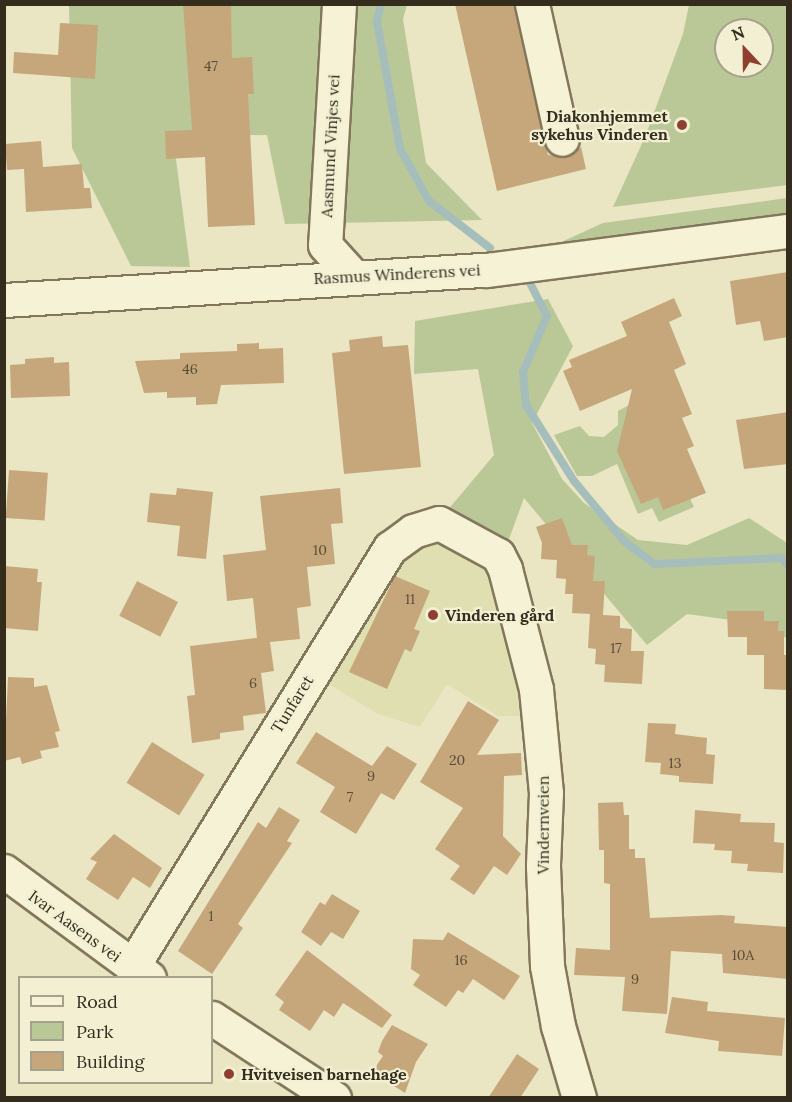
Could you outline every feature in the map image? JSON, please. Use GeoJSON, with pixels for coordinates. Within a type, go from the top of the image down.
{"type":"FeatureCollection","features":[{"type":"Feature","properties":{"kind":"street","name":"Aasmund Vinjes vei"},"geometry":{"type":"LineString","coordinates":[[339,4],[325,246],[353,276]]}},
{"type":"Feature","properties":{"kind":"street"},"geometry":{"type":"LineString","coordinates":[[532,4],[562,138]]}},
{"type":"Feature","properties":{"kind":"street","name":"Rasmus Winderens vei"},"geometry":{"type":"LineString","coordinates":[[4,300],[518,266],[788,231]]}},
{"type":"Feature","properties":{"kind":"street","name":"Tunfaret"},"geometry":{"type":"LineString","coordinates":[[140,972],[390,548],[413,531],[439,523],[498,555]]}},
{"type":"Feature","properties":{"kind":"street","name":"Vindernveien"},"geometry":{"type":"LineString","coordinates":[[498,555],[505,569],[536,689],[546,794],[543,866],[547,966],[558,1026],[579,1098]]}},
{"type":"Feature","properties":{"kind":"street","name":"Ivar Aasens vei"},"geometry":{"type":"LineString","coordinates":[[4,871],[140,972]]}},
{"type":"Feature","properties":{"kind":"street"},"geometry":{"type":"LineString","coordinates":[[213,1019],[334,1098]]}},
{"type":"Feature","properties":{"kind":"green space"},"geometry":{"type":"Polygon","coordinates":[[[69,5],[407,5],[403,19],[426,163],[482,220],[285,224],[267,135],[173,136],[190,267],[131,266],[72,148],[69,5]]]}},
{"type":"Feature","properties":{"kind":"green space"},"geometry":{"type":"Polygon","coordinates":[[[689,5],[787,5],[787,185],[613,207],[645,137],[683,34],[689,5]]]}},
{"type":"Feature","properties":{"kind":"green space"},"geometry":{"type":"Polygon","coordinates":[[[787,198],[787,217],[557,244],[603,223],[787,198]]]}},
{"type":"Feature","properties":{"kind":"green space"},"geometry":{"type":"Polygon","coordinates":[[[548,299],[573,346],[532,423],[562,479],[584,503],[638,540],[687,545],[749,518],[787,543],[787,638],[753,623],[687,614],[647,645],[524,498],[505,550],[441,518],[494,455],[478,369],[414,374],[415,321],[548,299]]]}},
{"type":"Feature","properties":{"kind":"green space"},"geometry":{"type":"Polygon","coordinates":[[[629,405],[675,466],[694,507],[659,522],[652,508],[638,514],[617,464],[592,476],[577,476],[554,435],[580,426],[589,436],[604,437],[618,425],[618,411],[629,405]]]}},
{"type":"Feature","properties":{"kind":"green space","name":"Vinderen gård"},"geometry":{"type":"Polygon","coordinates":[[[446,539],[468,550],[492,572],[519,677],[521,716],[498,716],[447,684],[420,727],[378,714],[322,680],[391,565],[423,543],[446,539]]]}},
{"type":"Feature","properties":{"kind":"building"},"geometry":{"type":"Polygon","coordinates":[[[183,4],[231,4],[232,58],[252,57],[254,94],[248,94],[255,225],[208,227],[205,157],[166,159],[165,131],[192,130],[183,4]]]}},
{"type":"Feature","properties":{"kind":"building"},"geometry":{"type":"Polygon","coordinates":[[[455,4],[514,4],[548,155],[567,157],[581,147],[586,169],[497,191],[455,4]]]}},
{"type":"Feature","properties":{"kind":"building"},"geometry":{"type":"Polygon","coordinates":[[[60,23],[98,25],[95,79],[13,73],[14,52],[58,55],[60,23]]]}},
{"type":"Feature","properties":{"kind":"building"},"geometry":{"type":"Polygon","coordinates":[[[41,141],[43,167],[82,164],[84,188],[90,188],[92,208],[26,212],[24,169],[7,170],[5,144],[41,141]]]}},
{"type":"Feature","properties":{"kind":"building"},"geometry":{"type":"Polygon","coordinates":[[[788,272],[788,337],[764,341],[760,321],[736,325],[730,281],[788,272]]]}},
{"type":"Feature","properties":{"kind":"building"},"geometry":{"type":"Polygon","coordinates":[[[674,298],[682,316],[669,322],[686,364],[674,370],[692,414],[682,418],[694,446],[687,449],[706,493],[663,510],[658,497],[641,504],[617,451],[632,389],[580,411],[563,371],[572,367],[569,360],[627,336],[621,322],[674,298]]]}},
{"type":"Feature","properties":{"kind":"building"},"geometry":{"type":"Polygon","coordinates":[[[382,336],[383,347],[408,345],[421,467],[344,474],[332,353],[350,351],[349,340],[382,336]]]}},
{"type":"Feature","properties":{"kind":"building"},"geometry":{"type":"Polygon","coordinates":[[[259,343],[259,349],[283,348],[284,383],[221,385],[217,404],[196,405],[196,397],[167,398],[167,392],[144,393],[135,361],[180,359],[180,353],[237,351],[237,344],[259,343]]]}},
{"type":"Feature","properties":{"kind":"building"},"geometry":{"type":"Polygon","coordinates":[[[54,357],[54,363],[69,362],[70,396],[11,398],[10,365],[25,364],[25,359],[54,357]]]}},
{"type":"Feature","properties":{"kind":"building"},"geometry":{"type":"Polygon","coordinates":[[[788,412],[788,464],[744,469],[736,420],[788,412]]]}},
{"type":"Feature","properties":{"kind":"building"},"geometry":{"type":"Polygon","coordinates":[[[9,470],[48,473],[45,521],[6,518],[9,470]]]}},
{"type":"Feature","properties":{"kind":"building"},"geometry":{"type":"Polygon","coordinates":[[[177,488],[213,492],[206,559],[177,556],[180,526],[147,522],[150,493],[176,495],[177,488]]]}},
{"type":"Feature","properties":{"kind":"building"},"geometry":{"type":"Polygon","coordinates":[[[340,488],[343,523],[331,524],[335,564],[307,567],[311,606],[297,608],[300,639],[270,642],[274,671],[261,673],[266,713],[243,716],[244,730],[220,733],[220,739],[192,743],[187,696],[195,695],[190,646],[257,638],[253,598],[227,601],[223,555],[266,550],[260,496],[340,488]]]}},
{"type":"Feature","properties":{"kind":"building"},"geometry":{"type":"Polygon","coordinates":[[[562,518],[572,545],[588,545],[587,555],[595,556],[593,581],[605,581],[603,615],[620,616],[620,628],[632,629],[631,651],[644,651],[642,684],[604,682],[605,665],[595,664],[596,649],[588,648],[590,614],[572,613],[573,594],[565,594],[566,579],[556,578],[557,560],[541,559],[542,543],[536,527],[562,518]]]}},
{"type":"Feature","properties":{"kind":"building"},"geometry":{"type":"Polygon","coordinates":[[[4,566],[38,569],[37,582],[42,582],[38,631],[4,628],[4,566]]]}},
{"type":"Feature","properties":{"kind":"building"},"geometry":{"type":"Polygon","coordinates":[[[395,576],[430,591],[414,629],[420,631],[411,652],[405,649],[387,689],[349,672],[395,576]]]}},
{"type":"Feature","properties":{"kind":"building"},"geometry":{"type":"Polygon","coordinates":[[[137,581],[178,602],[160,637],[119,616],[137,581]]]}},
{"type":"Feature","properties":{"kind":"building"},"geometry":{"type":"Polygon","coordinates":[[[727,611],[764,611],[764,621],[779,621],[778,631],[784,631],[784,655],[788,655],[788,690],[764,689],[764,655],[747,655],[747,637],[728,637],[727,611]]]}},
{"type":"Feature","properties":{"kind":"building"},"geometry":{"type":"Polygon","coordinates":[[[8,677],[34,678],[34,687],[47,685],[60,731],[55,732],[59,747],[40,751],[42,758],[22,764],[20,757],[4,761],[8,677]]]}},
{"type":"Feature","properties":{"kind":"building"},"geometry":{"type":"Polygon","coordinates":[[[468,701],[499,720],[477,755],[521,753],[522,775],[504,776],[503,836],[521,854],[507,875],[494,866],[474,895],[450,879],[460,866],[435,849],[463,808],[420,782],[468,701]]]}},
{"type":"Feature","properties":{"kind":"building"},"geometry":{"type":"Polygon","coordinates":[[[648,723],[676,724],[675,734],[707,738],[706,754],[715,755],[713,784],[679,782],[679,776],[660,774],[661,763],[645,762],[648,723]]]}},
{"type":"Feature","properties":{"kind":"building"},"geometry":{"type":"Polygon","coordinates":[[[316,732],[372,766],[387,746],[417,764],[394,800],[381,793],[356,834],[320,812],[335,787],[296,763],[316,732]]]}},
{"type":"Feature","properties":{"kind":"building"},"geometry":{"type":"Polygon","coordinates":[[[152,742],[205,775],[179,816],[127,783],[152,742]]]}},
{"type":"Feature","properties":{"kind":"building"},"geometry":{"type":"Polygon","coordinates":[[[623,802],[624,815],[629,815],[629,849],[635,849],[635,858],[645,858],[650,918],[721,915],[735,916],[734,923],[788,927],[788,979],[723,973],[722,954],[671,951],[667,1014],[622,1011],[625,977],[574,975],[576,948],[610,950],[610,884],[604,883],[604,850],[599,850],[598,803],[623,802]]]}},
{"type":"Feature","properties":{"kind":"building"},"geometry":{"type":"Polygon","coordinates":[[[279,807],[300,820],[287,841],[292,843],[238,924],[243,928],[212,974],[178,951],[258,822],[266,828],[279,807]]]}},
{"type":"Feature","properties":{"kind":"building"},"geometry":{"type":"Polygon","coordinates":[[[695,810],[741,814],[740,822],[775,823],[774,842],[784,843],[783,873],[747,871],[748,864],[731,863],[732,851],[714,850],[715,844],[693,843],[695,810]]]}},
{"type":"Feature","properties":{"kind":"building"},"geometry":{"type":"Polygon","coordinates":[[[114,834],[162,868],[150,888],[133,877],[118,900],[86,879],[97,862],[90,859],[114,834]]]}},
{"type":"Feature","properties":{"kind":"building"},"geometry":{"type":"Polygon","coordinates":[[[332,894],[360,911],[343,939],[331,932],[321,946],[301,932],[320,902],[325,905],[332,894]]]}},
{"type":"Feature","properties":{"kind":"building"},"geometry":{"type":"Polygon","coordinates":[[[448,932],[520,976],[504,1000],[473,979],[463,993],[458,990],[446,1007],[413,985],[420,975],[411,969],[413,939],[443,940],[448,932]]]}},
{"type":"Feature","properties":{"kind":"building"},"geometry":{"type":"Polygon","coordinates":[[[307,950],[392,1015],[382,1028],[343,1003],[334,1017],[324,1010],[310,1031],[279,1010],[284,1002],[275,995],[307,950]]]}},
{"type":"Feature","properties":{"kind":"building"},"geometry":{"type":"Polygon","coordinates":[[[672,997],[708,1002],[707,1011],[785,1018],[782,1056],[718,1051],[719,1041],[665,1033],[672,997]]]}},
{"type":"Feature","properties":{"kind":"building"},"geometry":{"type":"Polygon","coordinates":[[[392,1025],[428,1044],[416,1062],[405,1093],[372,1072],[383,1056],[378,1052],[392,1025]]]}},
{"type":"Feature","properties":{"kind":"building"},"geometry":{"type":"Polygon","coordinates":[[[517,1054],[539,1069],[520,1098],[488,1098],[517,1054]]]}},
{"type":"Feature","properties":{"kind":"waterway"},"geometry":{"type":"LineString","coordinates":[[381,4],[377,22],[400,149],[429,201],[490,248]]}},
{"type":"Feature","properties":{"kind":"waterway"},"geometry":{"type":"LineString","coordinates":[[530,283],[547,316],[523,372],[526,405],[574,481],[624,541],[655,564],[781,558],[788,565]]}},
{"type":"Feature","properties":{"kind":"place","name":"Diakonhjemmet sykehus Vinderen"},"geometry":{"type":"Point","coordinates":[682,125]}},
{"type":"Feature","properties":{"kind":"place","name":"Vinderen gård"},"geometry":{"type":"Point","coordinates":[433,615]}},
{"type":"Feature","properties":{"kind":"place","name":"Hvitveisen barnehage"},"geometry":{"type":"Point","coordinates":[229,1074]}}]}
